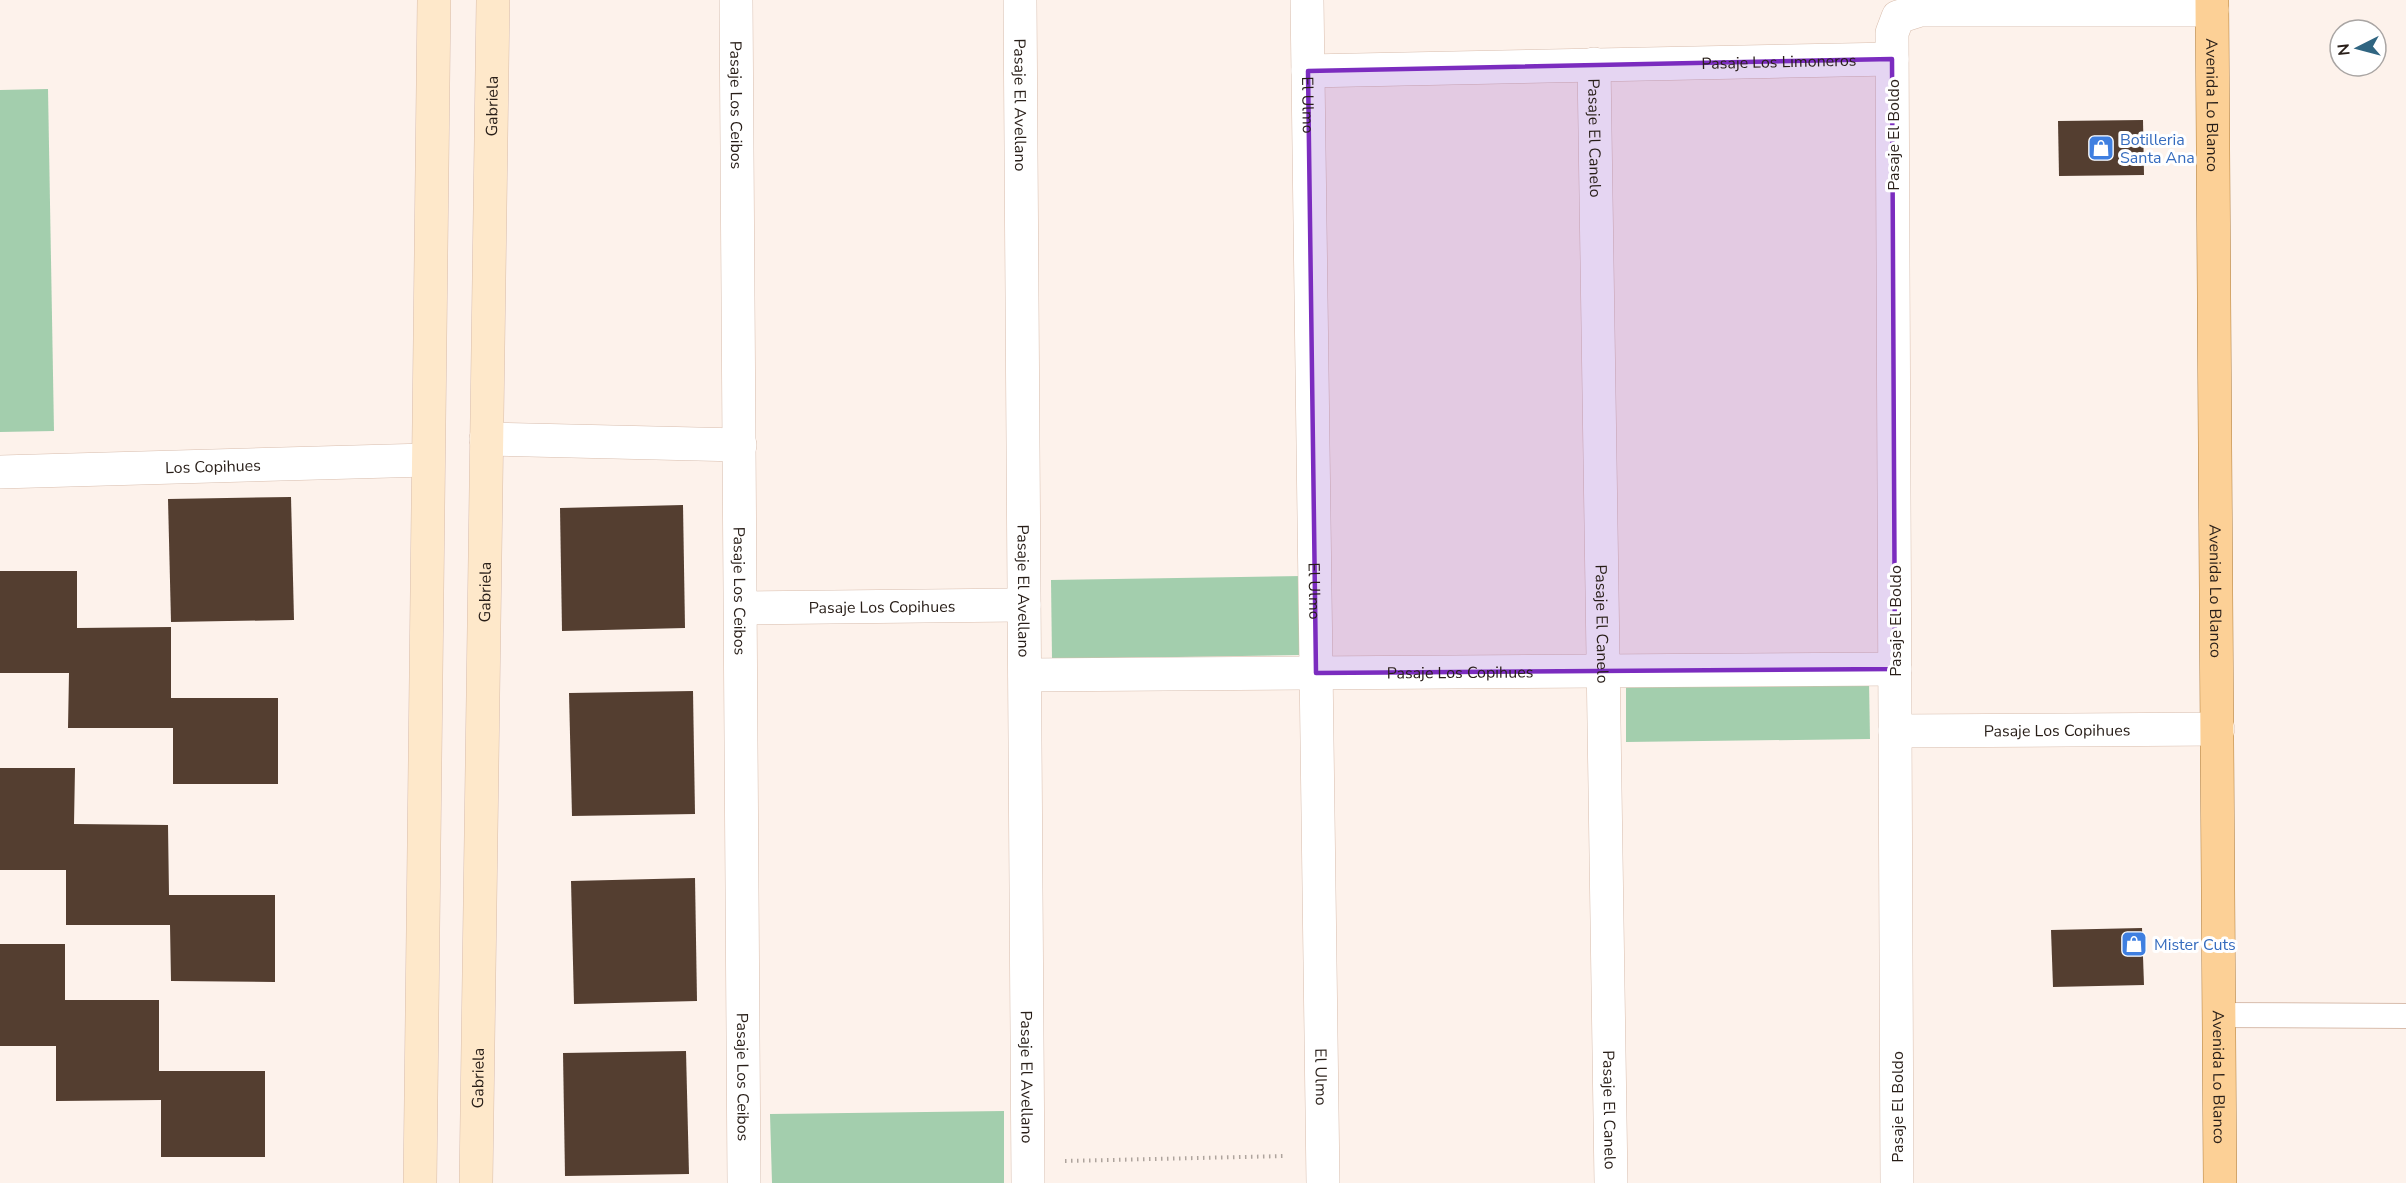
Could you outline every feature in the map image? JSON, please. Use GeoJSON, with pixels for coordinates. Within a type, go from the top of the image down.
{"type":"FeatureCollection","features":[{"type":"Feature","properties":{"kind":"main road","name":"Avenida Lo Blanco"},"geometry":{"type":"LineString","coordinates":[[2212,5],[2220,1183]]}},
{"type":"Feature","properties":{"kind":"street"},"geometry":{"type":"LineString","coordinates":[[420,1183],[434,0]]}},
{"type":"Feature","properties":{"kind":"street","name":"Gabriela"},"geometry":{"type":"LineString","coordinates":[[476,1183],[493,0]]}},
{"type":"Feature","properties":{"kind":"street","name":"Pasaje Los Ceibos"},"geometry":{"type":"LineString","coordinates":[[736,0],[744,1183]]}},
{"type":"Feature","properties":{"kind":"street","name":"Pasaje El Avellano"},"geometry":{"type":"LineString","coordinates":[[1020,0],[1028,1172]]}},
{"type":"Feature","properties":{"kind":"street","name":"El Ulmo"},"geometry":{"type":"LineString","coordinates":[[1307,0],[1323,1169]]}},
{"type":"Feature","properties":{"kind":"street"},"geometry":{"type":"LineString","coordinates":[[1892,59],[1892,33],[1898,16],[1920,10],[2212,5]]}},
{"type":"Feature","properties":{"kind":"street","name":"Pasaje Los Limoneros"},"geometry":{"type":"LineString","coordinates":[[1308,71],[1892,59]]}},
{"type":"Feature","properties":{"kind":"street","name":"Pasaje El Boldo"},"geometry":{"type":"LineString","coordinates":[[1892,59],[1897,1183]]}},
{"type":"Feature","properties":{"kind":"street","name":"Pasaje El Canelo"},"geometry":{"type":"LineString","coordinates":[[1594,64],[1611,1183]]}},
{"type":"Feature","properties":{"kind":"street"},"geometry":{"type":"LineString","coordinates":[[486,439],[740,446]]}},
{"type":"Feature","properties":{"kind":"street","name":"Los Copihues"},"geometry":{"type":"LineString","coordinates":[[0,472],[427,460]]}},
{"type":"Feature","properties":{"kind":"street","name":"Pasaje Los Copihues"},"geometry":{"type":"LineString","coordinates":[[741,608],[1024,605]]}},
{"type":"Feature","properties":{"kind":"street","name":"Pasaje Los Copihues"},"geometry":{"type":"LineString","coordinates":[[1025,675],[1895,669]]}},
{"type":"Feature","properties":{"kind":"street","name":"Pasaje Los Copihues"},"geometry":{"type":"LineString","coordinates":[[1895,731],[2218,729]]}},
{"type":"Feature","properties":{"kind":"lane"},"geometry":{"type":"LineString","coordinates":[[2218,1015],[2406,1016]]}},
{"type":"Feature","properties":{"kind":"path"},"geometry":{"type":"LineString","coordinates":[[1028,1172],[1323,1169]]}},
{"type":"Feature","properties":{"kind":"highlighted area"},"geometry":{"type":"Polygon","coordinates":[[[1892,59],[1895,669],[1316,673],[1308,71],[1892,59]]]}},
{"type":"Feature","properties":{"kind":"green space"},"geometry":{"type":"Polygon","coordinates":[[[48,89],[54,431],[0,432],[0,90],[48,89]]]}},
{"type":"Feature","properties":{"kind":"green space"},"geometry":{"type":"Polygon","coordinates":[[[1302,576],[1303,655],[1052,659],[1051,580],[1302,576]]]}},
{"type":"Feature","properties":{"kind":"green space"},"geometry":{"type":"Polygon","coordinates":[[[1869,681],[1870,739],[1626,742],[1626,684],[1869,681]]]}},
{"type":"Feature","properties":{"kind":"green space"},"geometry":{"type":"Polygon","coordinates":[[[1004,1111],[1004,1183],[772,1183],[770,1114],[1004,1111]]]}},
{"type":"Feature","properties":{"kind":"building","name":"Botilleria Santa Ana"},"geometry":{"type":"Polygon","coordinates":[[[2143,120],[2144,175],[2059,176],[2058,121],[2143,120]]]}},
{"type":"Feature","properties":{"kind":"building"},"geometry":{"type":"Polygon","coordinates":[[[291,497],[294,620],[171,622],[168,499],[291,497]]]}},
{"type":"Feature","properties":{"kind":"building"},"geometry":{"type":"Polygon","coordinates":[[[683,505],[685,628],[562,631],[560,508],[683,505]]]}},
{"type":"Feature","properties":{"kind":"building"},"geometry":{"type":"Polygon","coordinates":[[[0,571],[77,571],[77,628],[171,627],[171,698],[278,698],[278,784],[173,784],[173,728],[68,728],[69,673],[0,673],[0,571]]]}},
{"type":"Feature","properties":{"kind":"building"},"geometry":{"type":"Polygon","coordinates":[[[693,691],[695,814],[572,816],[569,693],[693,691]]]}},
{"type":"Feature","properties":{"kind":"building"},"geometry":{"type":"Polygon","coordinates":[[[0,768],[75,768],[74,824],[168,825],[169,895],[275,895],[275,982],[171,981],[170,925],[66,925],[66,870],[0,870],[0,768]]]}},
{"type":"Feature","properties":{"kind":"building"},"geometry":{"type":"Polygon","coordinates":[[[695,878],[697,1001],[574,1004],[571,881],[695,878]]]}},
{"type":"Feature","properties":{"kind":"building"},"geometry":{"type":"Polygon","coordinates":[[[2142,928],[2144,985],[2053,987],[2051,930],[2142,928]]]}},
{"type":"Feature","properties":{"kind":"building"},"geometry":{"type":"Polygon","coordinates":[[[0,944],[65,944],[65,1000],[159,1000],[159,1071],[265,1071],[265,1157],[161,1157],[161,1100],[56,1101],[56,1046],[0,1046],[0,944]]]}},
{"type":"Feature","properties":{"kind":"building"},"geometry":{"type":"Polygon","coordinates":[[[686,1051],[689,1174],[565,1176],[563,1053],[686,1051]]]}},
{"type":"Feature","properties":{"kind":"place","name":"Botilleria Santa Ana"},"geometry":{"type":"Point","coordinates":[2101,148]}},
{"type":"Feature","properties":{"kind":"place","name":"Mister Cuts"},"geometry":{"type":"Point","coordinates":[2134,944]}}]}
